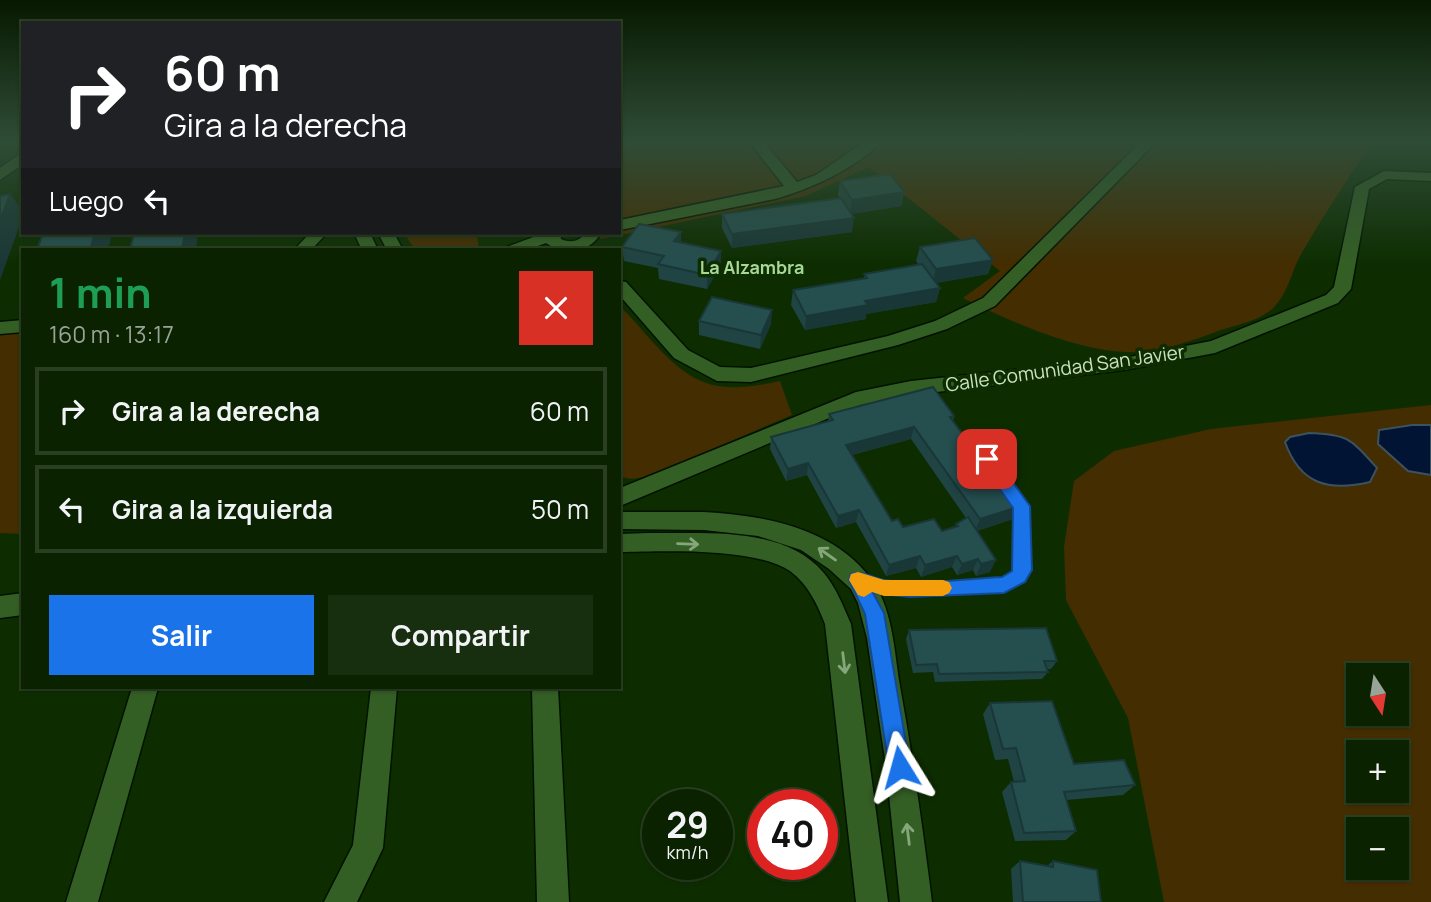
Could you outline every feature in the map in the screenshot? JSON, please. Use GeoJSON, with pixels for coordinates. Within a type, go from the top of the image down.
{"type":"FeatureCollection","features":[{"type":"Feature","properties":{"kind":"street"},"geometry":{"type":"LineString","coordinates":[[789,182],[794,188]]}},
{"type":"Feature","properties":{"kind":"street"},"geometry":{"type":"LineString","coordinates":[[621,225],[794,188],[810,182]]}},
{"type":"Feature","properties":{"kind":"street"},"geometry":{"type":"LineString","coordinates":[[621,287],[681,354],[717,374],[751,375],[891,341],[941,325],[989,302],[1110,182]]}},
{"type":"Feature","properties":{"kind":"street","name":"Calle Comunidad San Javier"},"geometry":{"type":"LineString","coordinates":[[621,517],[856,399],[911,388],[1124,364],[1215,347],[1332,299],[1342,289],[1362,187],[1371,182]]}},
{"type":"Feature","properties":{"kind":"street"},"geometry":{"type":"LineString","coordinates":[[304,248],[317,235]]}},
{"type":"Feature","properties":{"kind":"street"},"geometry":{"type":"LineString","coordinates":[[521,248],[551,241],[588,242]]}},
{"type":"Feature","properties":{"kind":"street"},"geometry":{"type":"LineString","coordinates":[[0,328],[21,326]]}},
{"type":"Feature","properties":{"kind":"street"},"geometry":{"type":"LineString","coordinates":[[621,518],[735,522],[764,527],[821,549],[858,580],[874,613],[893,715],[916,902]]}},
{"type":"Feature","properties":{"kind":"street"},"geometry":{"type":"LineString","coordinates":[[621,518],[723,544],[763,548],[792,559],[819,582],[831,603],[838,624],[872,902]]}},
{"type":"Feature","properties":{"kind":"street"},"geometry":{"type":"LineString","coordinates":[[0,607],[21,604]]}},
{"type":"Feature","properties":{"kind":"street"},"geometry":{"type":"LineString","coordinates":[[82,902],[145,689]]}},
{"type":"Feature","properties":{"kind":"street"},"geometry":{"type":"LineString","coordinates":[[340,902],[368,848],[384,689]]}},
{"type":"Feature","properties":{"kind":"street"},"geometry":{"type":"LineString","coordinates":[[545,689],[553,902]]}},
{"type":"Feature","properties":{"kind":"lane"},"geometry":{"type":"LineString","coordinates":[[858,580],[884,588],[910,589],[1004,585],[1019,577],[1023,570],[1021,506],[987,459]]}},
{"type":"Feature","properties":{"kind":"shaded area"},"geometry":{"type":"Polygon","coordinates":[[[621,182],[836,182],[806,196],[621,235],[621,182]]]}},
{"type":"Feature","properties":{"kind":"shaded area"},"geometry":{"type":"Polygon","coordinates":[[[888,182],[1346,182],[1297,262],[1283,296],[1269,312],[1249,322],[1180,344],[1139,352],[1095,348],[1048,335],[963,298],[1000,271],[888,182]]]}},
{"type":"Feature","properties":{"kind":"shaded area"},"geometry":{"type":"Polygon","coordinates":[[[405,235],[477,235],[479,248],[414,248],[405,235]]]}},
{"type":"Feature","properties":{"kind":"shaded area"},"geometry":{"type":"Polygon","coordinates":[[[596,235],[620,235],[601,239],[596,235]]]}},
{"type":"Feature","properties":{"kind":"shaded area"},"geometry":{"type":"Polygon","coordinates":[[[621,308],[665,354],[693,377],[707,383],[738,387],[780,381],[792,415],[652,475],[621,476],[621,308]]]}},
{"type":"Feature","properties":{"kind":"shaded area"},"geometry":{"type":"Polygon","coordinates":[[[21,332],[21,534],[0,533],[0,334],[21,332]]]}},
{"type":"Feature","properties":{"kind":"shaded area"},"geometry":{"type":"Polygon","coordinates":[[[1431,405],[1431,902],[1164,902],[1128,718],[1066,600],[1064,547],[1074,481],[1114,451],[1211,429],[1431,405]]]}},
{"type":"Feature","properties":{"kind":"water"},"geometry":{"type":"Polygon","coordinates":[[[1431,425],[1431,475],[1408,471],[1378,444],[1379,430],[1431,425]]]}},
{"type":"Feature","properties":{"kind":"water"},"geometry":{"type":"Polygon","coordinates":[[[1309,433],[1341,437],[1354,444],[1377,468],[1370,482],[1329,485],[1307,476],[1291,456],[1285,442],[1290,437],[1309,433]]]}},
{"type":"Feature","properties":{"kind":"building"},"geometry":{"type":"Polygon","coordinates":[[[841,182],[896,182],[904,192],[852,200],[841,182]]]}},
{"type":"Feature","properties":{"kind":"building"},"geometry":{"type":"Polygon","coordinates":[[[10,194],[0,221],[0,196],[10,194]]]}},
{"type":"Feature","properties":{"kind":"building"},"geometry":{"type":"Polygon","coordinates":[[[841,198],[854,218],[732,234],[722,214],[841,198]]]}},
{"type":"Feature","properties":{"kind":"building"},"geometry":{"type":"Polygon","coordinates":[[[639,224],[681,232],[674,241],[721,251],[707,275],[658,264],[664,256],[622,247],[639,224]]]}},
{"type":"Feature","properties":{"kind":"building"},"geometry":{"type":"Polygon","coordinates":[[[42,235],[94,235],[91,248],[38,248],[42,235]]]}},
{"type":"Feature","properties":{"kind":"building"},"geometry":{"type":"Polygon","coordinates":[[[134,235],[185,235],[182,248],[130,248],[134,235]]]}},
{"type":"Feature","properties":{"kind":"building"},"geometry":{"type":"Polygon","coordinates":[[[975,238],[993,260],[936,269],[920,247],[975,238]]]}},
{"type":"Feature","properties":{"kind":"building"},"geometry":{"type":"Polygon","coordinates":[[[922,264],[940,288],[865,301],[868,305],[806,316],[793,290],[867,278],[864,274],[922,264]]]}},
{"type":"Feature","properties":{"kind":"building"},"geometry":{"type":"Polygon","coordinates":[[[712,297],[772,310],[761,335],[699,321],[712,297]]]}},
{"type":"Feature","properties":{"kind":"building"},"geometry":{"type":"Polygon","coordinates":[[[933,387],[954,416],[950,417],[1018,507],[980,519],[914,427],[846,445],[892,521],[898,519],[903,527],[934,519],[942,531],[958,526],[956,524],[968,517],[996,560],[981,564],[978,559],[962,564],[957,556],[925,565],[920,556],[889,565],[859,510],[838,516],[808,463],[788,469],[771,437],[833,420],[829,414],[933,387]]]}},
{"type":"Feature","properties":{"kind":"building"},"geometry":{"type":"Polygon","coordinates":[[[1046,628],[1057,661],[1044,661],[1048,672],[939,674],[937,664],[916,665],[909,630],[1046,628]]]}},
{"type":"Feature","properties":{"kind":"building"},"geometry":{"type":"Polygon","coordinates":[[[1052,701],[1074,764],[1124,760],[1135,785],[1064,792],[1076,831],[1024,833],[1011,782],[1025,781],[1016,748],[1003,749],[990,703],[1052,701]]]}},
{"type":"Feature","properties":{"kind":"building"},"geometry":{"type":"Polygon","coordinates":[[[1020,861],[1053,867],[1053,861],[1097,870],[1101,902],[1023,902],[1020,861]]]}},
{"type":"Feature","properties":{"kind":"slow traffic"},"geometry":{"type":"LineString","coordinates":[[864,589],[858,580],[884,588],[943,588]]}},
{"type":"Feature","properties":{"kind":"district","name":"La Alzambra"},"geometry":{"type":"Point","coordinates":[752,268]}},
{"type":"Feature","properties":{"kind":"route"},"geometry":{"type":"LineString","coordinates":[[900,767],[874,613],[858,580],[884,588],[910,589],[1004,585],[1019,577],[1023,570],[1021,506],[987,459]]}}]}
